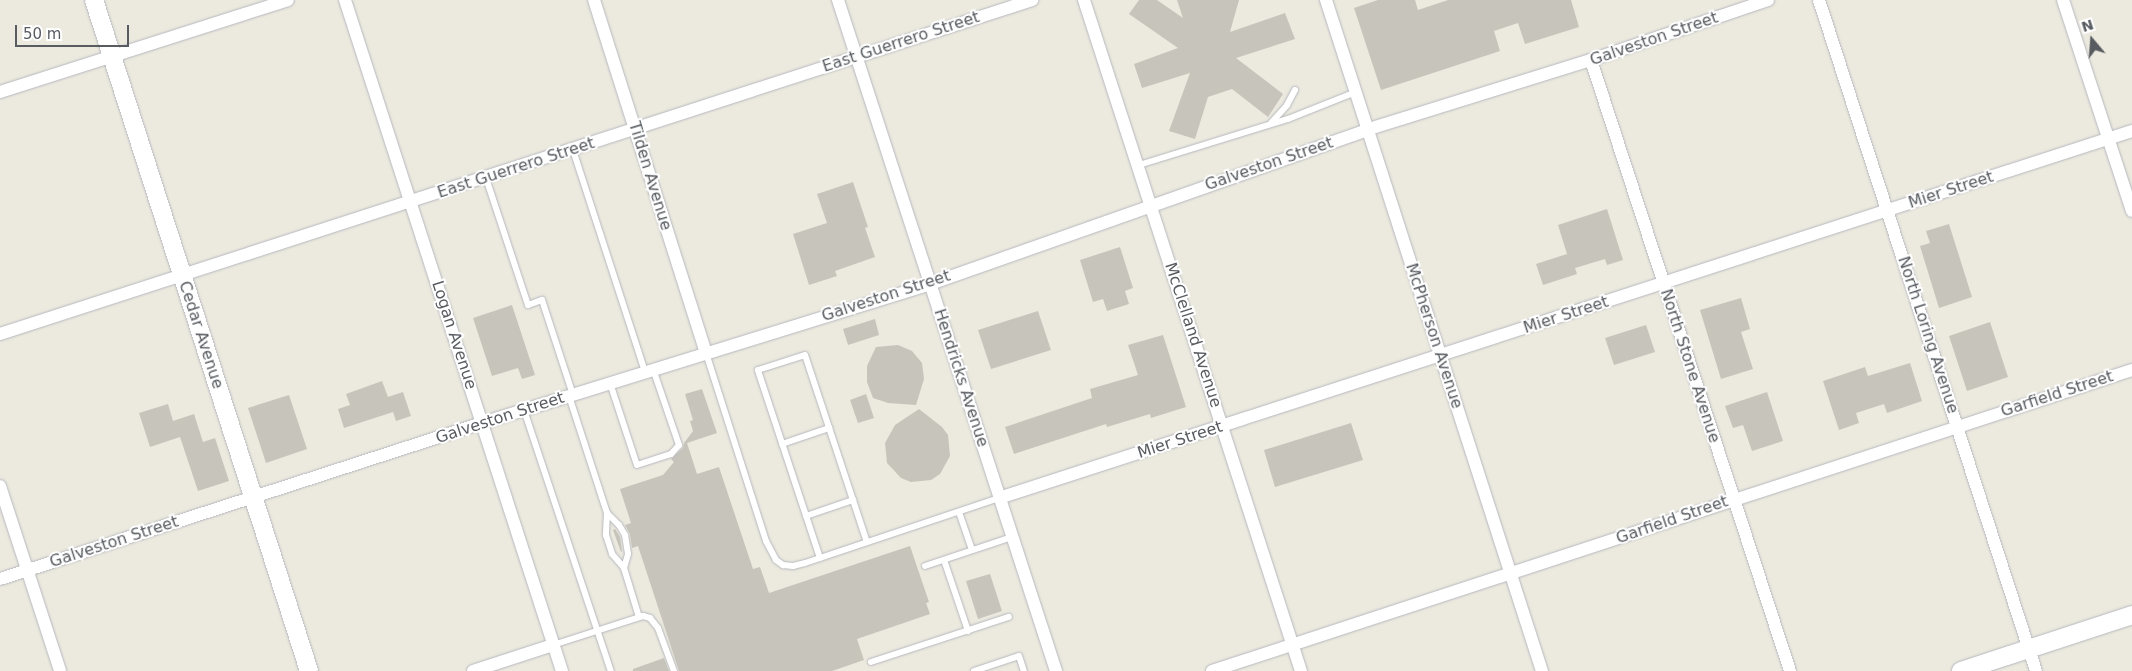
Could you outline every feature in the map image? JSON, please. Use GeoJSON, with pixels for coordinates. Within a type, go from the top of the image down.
{"type":"FeatureCollection","features":[{"type":"Feature","properties":{"kind":"street","name":"Cedar Avenue"},"geometry":{"type":"LineString","coordinates":[[94,0],[309,671]]}},
{"type":"Feature","properties":{"kind":"street"},"geometry":{"type":"LineString","coordinates":[[0,92],[288,0]]}},
{"type":"Feature","properties":{"kind":"street","name":"Logan Avenue"},"geometry":{"type":"LineString","coordinates":[[345,0],[562,671]]}},
{"type":"Feature","properties":{"kind":"street","name":"Tilden Avenue"},"geometry":{"type":"LineString","coordinates":[[594,0],[706,353]]}},
{"type":"Feature","properties":{"kind":"street","name":"Hendricks Avenue"},"geometry":{"type":"LineString","coordinates":[[838,0],[1056,671]]}},
{"type":"Feature","properties":{"kind":"street","name":"East Guerrero Street"},"geometry":{"type":"LineString","coordinates":[[0,334],[183,277],[1032,0]]}},
{"type":"Feature","properties":{"kind":"street","name":"McClelland Avenue"},"geometry":{"type":"LineString","coordinates":[[1084,0],[1152,205],[1301,671]]}},
{"type":"Feature","properties":{"kind":"street","name":"McPherson Avenue"},"geometry":{"type":"LineString","coordinates":[[1326,0],[1369,129],[1439,356],[1542,671]]}},
{"type":"Feature","properties":{"kind":"street","name":"Galveston Street"},"geometry":{"type":"LineString","coordinates":[[0,579],[649,370],[930,284],[1369,129],[1591,60],[1768,0]]}},
{"type":"Feature","properties":{"kind":"street","name":"North Loring Avenue"},"geometry":{"type":"LineString","coordinates":[[1819,0],[2036,671]]}},
{"type":"Feature","properties":{"kind":"street"},"geometry":{"type":"LineString","coordinates":[[2063,0],[2132,211]]}},
{"type":"Feature","properties":{"kind":"street","name":"North Stone Avenue"},"geometry":{"type":"LineString","coordinates":[[1591,60],[1790,671]]}},
{"type":"Feature","properties":{"kind":"street","name":"Mier Street"},"geometry":{"type":"LineString","coordinates":[[999,498],[2132,131]]}},
{"type":"Feature","properties":{"kind":"street","name":"Garfield Street"},"geometry":{"type":"LineString","coordinates":[[1212,671],[2132,370]]}},
{"type":"Feature","properties":{"kind":"street"},"geometry":{"type":"LineString","coordinates":[[0,486],[60,671]]}},
{"type":"Feature","properties":{"kind":"street"},"geometry":{"type":"LineString","coordinates":[[1961,671],[2132,615]]}},
{"type":"Feature","properties":{"kind":"street"},"geometry":{"type":"LineString","coordinates":[[473,671],[553,645]]}},
{"type":"Feature","properties":{"kind":"lane"},"geometry":{"type":"LineString","coordinates":[[1270,124],[1287,105],[1294,90]]}},
{"type":"Feature","properties":{"kind":"lane"},"geometry":{"type":"LineString","coordinates":[[1139,165],[1270,124],[1356,92]]}},
{"type":"Feature","properties":{"kind":"lane"},"geometry":{"type":"LineString","coordinates":[[573,150],[649,370],[679,445],[671,454],[637,465],[610,383]]}},
{"type":"Feature","properties":{"kind":"lane"},"geometry":{"type":"LineString","coordinates":[[486,178],[528,305],[542,300],[607,513],[606,535],[612,554],[624,568],[639,617]]}},
{"type":"Feature","properties":{"kind":"lane"},"geometry":{"type":"LineString","coordinates":[[706,353],[770,553],[783,565],[793,566],[820,558],[999,498]]}},
{"type":"Feature","properties":{"kind":"lane"},"geometry":{"type":"LineString","coordinates":[[820,558],[758,370],[805,355],[867,542]]}},
{"type":"Feature","properties":{"kind":"lane"},"geometry":{"type":"LineString","coordinates":[[524,410],[611,671]]}},
{"type":"Feature","properties":{"kind":"lane"},"geometry":{"type":"LineString","coordinates":[[782,444],[829,428]]}},
{"type":"Feature","properties":{"kind":"lane"},"geometry":{"type":"LineString","coordinates":[[806,516],[853,500]]}},
{"type":"Feature","properties":{"kind":"lane"},"geometry":{"type":"LineString","coordinates":[[959,512],[972,550]]}},
{"type":"Feature","properties":{"kind":"lane"},"geometry":{"type":"LineString","coordinates":[[607,513],[619,525],[625,535],[628,554],[624,568]]}},
{"type":"Feature","properties":{"kind":"lane"},"geometry":{"type":"LineString","coordinates":[[926,566],[1012,537]]}},
{"type":"Feature","properties":{"kind":"lane"},"geometry":{"type":"LineString","coordinates":[[944,560],[968,630]]}},
{"type":"Feature","properties":{"kind":"lane"},"geometry":{"type":"LineString","coordinates":[[553,645],[639,617],[650,618],[655,621],[674,671]]}},
{"type":"Feature","properties":{"kind":"lane"},"geometry":{"type":"LineString","coordinates":[[871,662],[1009,617]]}},
{"type":"Feature","properties":{"kind":"lane"},"geometry":{"type":"LineString","coordinates":[[974,671],[1019,656],[1024,671]]}},
{"type":"Feature","properties":{"kind":"building"},"geometry":{"type":"Polygon","coordinates":[[[1139,0],[1157,0],[1183,18],[1177,0],[1239,0],[1230,32],[1285,13],[1295,39],[1236,58],[1283,94],[1268,117],[1232,89],[1208,97],[1195,139],[1169,131],[1190,73],[1142,88],[1134,64],[1178,48],[1129,14],[1139,0]]]}},
{"type":"Feature","properties":{"kind":"building"},"geometry":{"type":"Polygon","coordinates":[[[1378,0],[1415,0],[1418,10],[1448,0],[1571,0],[1579,27],[1525,44],[1518,23],[1494,31],[1500,51],[1381,90],[1354,8],[1378,0]]]}},
{"type":"Feature","properties":{"kind":"building"},"geometry":{"type":"Polygon","coordinates":[[[853,182],[868,227],[865,228],[875,257],[835,271],[837,276],[809,285],[793,234],[827,223],[817,194],[853,182]]]}},
{"type":"Feature","properties":{"kind":"building"},"geometry":{"type":"Polygon","coordinates":[[[1607,209],[1623,260],[1607,265],[1605,259],[1575,268],[1577,274],[1543,285],[1536,264],[1567,254],[1558,225],[1607,209]]]}},
{"type":"Feature","properties":{"kind":"building"},"geometry":{"type":"Polygon","coordinates":[[[1949,224],[1972,297],[1939,308],[1920,246],[1930,243],[1926,231],[1949,224]]]}},
{"type":"Feature","properties":{"kind":"building"},"geometry":{"type":"Polygon","coordinates":[[[1120,247],[1133,288],[1125,291],[1129,304],[1107,311],[1103,299],[1093,302],[1080,260],[1120,247]]]}},
{"type":"Feature","properties":{"kind":"building"},"geometry":{"type":"Polygon","coordinates":[[[1741,298],[1750,329],[1741,332],[1753,369],[1721,379],[1700,310],[1741,298]]]}},
{"type":"Feature","properties":{"kind":"building"},"geometry":{"type":"Polygon","coordinates":[[[512,305],[535,375],[522,379],[518,368],[492,376],[473,318],[512,305]]]}},
{"type":"Feature","properties":{"kind":"building"},"geometry":{"type":"Polygon","coordinates":[[[1038,311],[1051,350],[991,369],[978,330],[1038,311]]]}},
{"type":"Feature","properties":{"kind":"building"},"geometry":{"type":"Polygon","coordinates":[[[875,319],[879,335],[848,345],[843,329],[875,319]]]}},
{"type":"Feature","properties":{"kind":"building"},"geometry":{"type":"Polygon","coordinates":[[[1990,322],[2008,377],[1967,391],[1949,336],[1990,322]]]}},
{"type":"Feature","properties":{"kind":"building"},"geometry":{"type":"Polygon","coordinates":[[[1646,325],[1655,352],[1614,365],[1605,338],[1646,325]]]}},
{"type":"Feature","properties":{"kind":"building"},"geometry":{"type":"Polygon","coordinates":[[[1163,335],[1186,407],[1151,418],[1150,414],[1107,427],[1106,424],[1014,454],[1005,427],[1092,398],[1090,389],[1138,375],[1128,345],[1163,335]]]}},
{"type":"Feature","properties":{"kind":"building"},"geometry":{"type":"Polygon","coordinates":[[[898,345],[912,351],[922,363],[924,379],[916,405],[888,403],[873,398],[867,382],[867,366],[876,347],[898,345]]]}},
{"type":"Feature","properties":{"kind":"building"},"geometry":{"type":"Polygon","coordinates":[[[1910,363],[1922,401],[1887,413],[1884,404],[1856,413],[1859,423],[1839,430],[1823,381],[1865,367],[1868,376],[1910,363]]]}},
{"type":"Feature","properties":{"kind":"building"},"geometry":{"type":"Polygon","coordinates":[[[382,381],[388,397],[403,392],[411,416],[396,421],[393,412],[344,428],[338,409],[350,405],[346,394],[382,381]]]}},
{"type":"Feature","properties":{"kind":"building"},"geometry":{"type":"Polygon","coordinates":[[[702,389],[717,433],[687,443],[697,474],[719,467],[753,569],[760,567],[769,593],[910,546],[929,602],[926,603],[930,614],[857,639],[864,660],[832,671],[679,671],[638,546],[632,548],[630,534],[625,525],[631,523],[620,489],[663,475],[674,462],[671,459],[683,448],[684,443],[693,431],[690,421],[693,420],[685,394],[702,389]]]}},
{"type":"Feature","properties":{"kind":"building"},"geometry":{"type":"Polygon","coordinates":[[[1767,392],[1783,441],[1752,451],[1743,425],[1733,428],[1725,406],[1767,392]]]}},
{"type":"Feature","properties":{"kind":"building"},"geometry":{"type":"Polygon","coordinates":[[[866,394],[874,418],[858,423],[850,400],[866,394]]]}},
{"type":"Feature","properties":{"kind":"building"},"geometry":{"type":"Polygon","coordinates":[[[289,395],[307,449],[266,463],[248,408],[289,395]]]}},
{"type":"Feature","properties":{"kind":"building"},"geometry":{"type":"Polygon","coordinates":[[[168,404],[173,421],[194,414],[203,442],[215,438],[229,481],[198,491],[180,437],[150,447],[139,413],[168,404]]]}},
{"type":"Feature","properties":{"kind":"building"},"geometry":{"type":"Polygon","coordinates":[[[919,409],[942,427],[948,435],[950,456],[940,474],[931,480],[911,482],[901,478],[887,463],[885,443],[895,425],[919,409]]]}},
{"type":"Feature","properties":{"kind":"building"},"geometry":{"type":"Polygon","coordinates":[[[1351,423],[1363,460],[1275,487],[1264,450],[1351,423]]]}},
{"type":"Feature","properties":{"kind":"building"},"geometry":{"type":"Polygon","coordinates":[[[615,529],[620,537],[621,552],[613,530],[615,529]]]}},
{"type":"Feature","properties":{"kind":"building"},"geometry":{"type":"Polygon","coordinates":[[[990,574],[1002,611],[978,619],[966,581],[990,574]]]}},
{"type":"Feature","properties":{"kind":"building"},"geometry":{"type":"Polygon","coordinates":[[[664,658],[669,671],[633,671],[633,669],[664,658]]]}}]}
